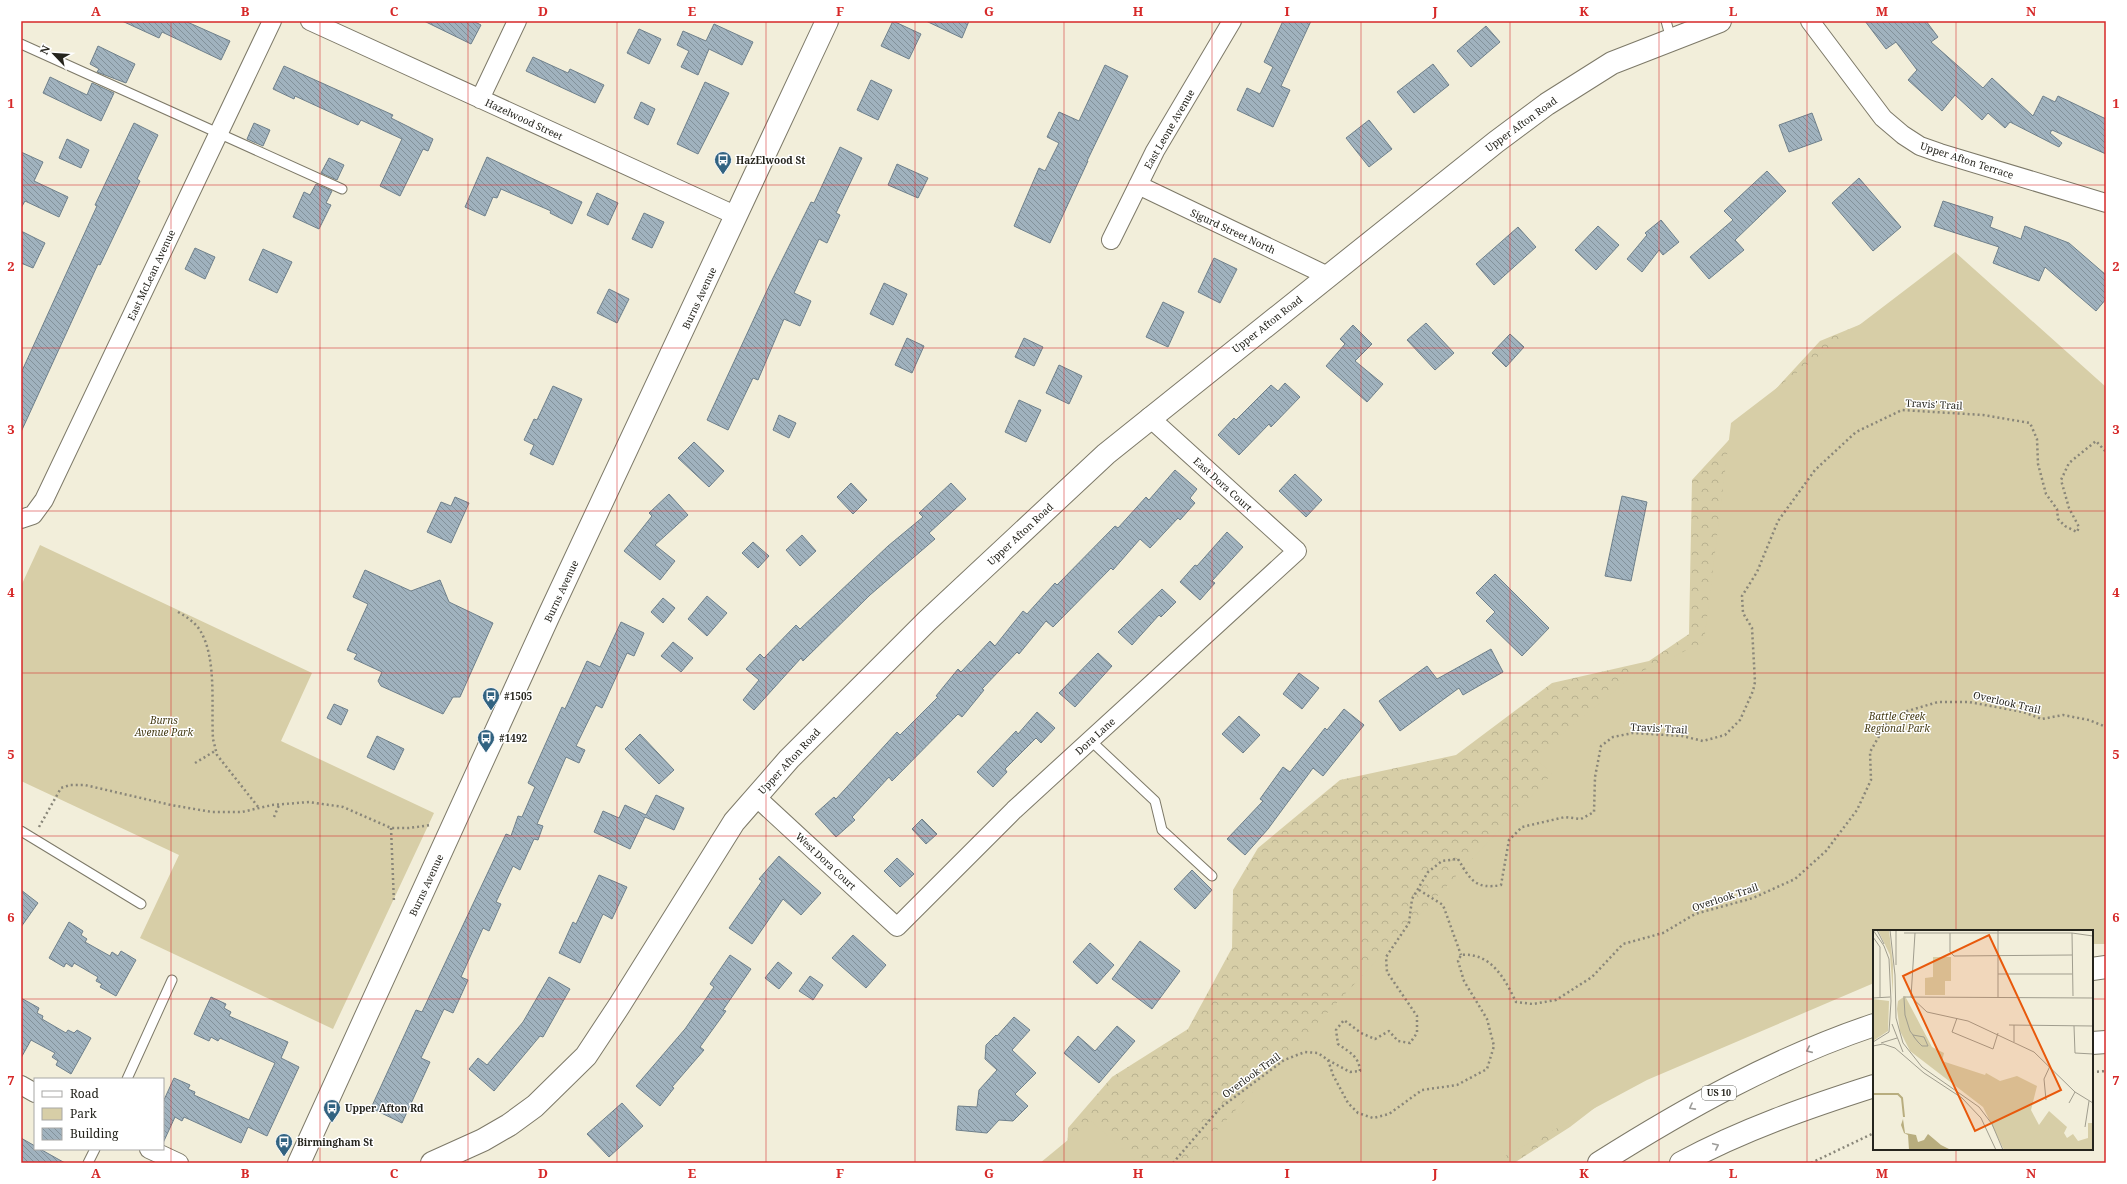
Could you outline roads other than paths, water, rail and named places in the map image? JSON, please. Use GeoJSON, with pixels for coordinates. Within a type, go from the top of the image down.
{"type":"FeatureCollection","features":[{"type":"Feature","properties":{"kind":"main road","name":"Burns Avenue"},"geometry":{"type":"LineString","coordinates":[[299,1163],[549,615],[827,21]]}},
{"type":"Feature","properties":{"kind":"main road","name":"Upper Afton Road"},"geometry":{"type":"LineString","coordinates":[[432,1163],[483,1140],[509,1125],[535,1106],[586,1056],[619,1006],[712,854],[734,822],[755,796],[794,753],[927,621],[1106,454],[1149,417],[1496,142],[1547,104],[1668,30],[1720,21]]}},
{"type":"Feature","properties":{"kind":"main road"},"geometry":{"type":"LineString","coordinates":[[2093,969],[2106,967]]}},
{"type":"Feature","properties":{"kind":"main road","name":"US 10"},"geometry":{"type":"LineString","coordinates":[[1599,1163],[1689,1108],[1759,1072],[1831,1040],[1873,1025]]}},
{"type":"Feature","properties":{"kind":"main road"},"geometry":{"type":"LineString","coordinates":[[2093,1043],[2106,1042]]}},
{"type":"Feature","properties":{"kind":"main road"},"geometry":{"type":"LineString","coordinates":[[1681,1163],[1755,1128],[1818,1104],[1873,1086]]}},
{"type":"Feature","properties":{"kind":"street","name":"East McLean Avenue"},"geometry":{"type":"LineString","coordinates":[[21,520],[33,515],[44,500],[272,21]]}},
{"type":"Feature","properties":{"kind":"street","name":"Hazelwood Street"},"geometry":{"type":"LineString","coordinates":[[310,21],[737,216]]}},
{"type":"Feature","properties":{"kind":"street"},"geometry":{"type":"LineString","coordinates":[[480,99],[517,21]]}},
{"type":"Feature","properties":{"kind":"street","name":"East Leone Avenue"},"geometry":{"type":"LineString","coordinates":[[1111,240],[1155,151],[1232,21]]}},
{"type":"Feature","properties":{"kind":"street","name":"Upper Afton Terrace"},"geometry":{"type":"LineString","coordinates":[[1810,21],[1883,118],[1903,135],[1920,146],[2106,203]]}},
{"type":"Feature","properties":{"kind":"street","name":"Sigurd Street North"},"geometry":{"type":"LineString","coordinates":[[1138,185],[1328,276]]}},
{"type":"Feature","properties":{"kind":"street","name":"East Dora Court"},"geometry":{"type":"LineString","coordinates":[[1149,417],[1297,551]]}},
{"type":"Feature","properties":{"kind":"street","name":"Dora Lane"},"geometry":{"type":"LineString","coordinates":[[897,927],[1014,810],[1297,551]]}},
{"type":"Feature","properties":{"kind":"street","name":"West Dora Court"},"geometry":{"type":"LineString","coordinates":[[755,796],[897,927]]}},
{"type":"Feature","properties":{"kind":"street"},"geometry":{"type":"LineString","coordinates":[[21,1084],[34,1092]]}},
{"type":"Feature","properties":{"kind":"street"},"geometry":{"type":"LineString","coordinates":[[151,1150],[180,1163]]}},
{"type":"Feature","properties":{"kind":"lane"},"geometry":{"type":"LineString","coordinates":[[21,44],[342,189]]}},
{"type":"Feature","properties":{"kind":"lane"},"geometry":{"type":"LineString","coordinates":[[1090,740],[1155,801],[1162,830],[1212,876]]}},
{"type":"Feature","properties":{"kind":"lane"},"geometry":{"type":"LineString","coordinates":[[21,831],[141,904]]}},
{"type":"Feature","properties":{"kind":"lane"},"geometry":{"type":"LineString","coordinates":[[127,1078],[172,980]]}},
{"type":"Feature","properties":{"kind":"lane"},"geometry":{"type":"LineString","coordinates":[[88,1163],[94,1150]]}},
{"type":"Feature","properties":{"kind":"place","name":"HazElwood St"},"geometry":{"type":"Point","coordinates":[723,175]}},
{"type":"Feature","properties":{"kind":"place","name":"#1505"},"geometry":{"type":"Point","coordinates":[491,711]}},
{"type":"Feature","properties":{"kind":"place","name":"#1492"},"geometry":{"type":"Point","coordinates":[486,753]}},
{"type":"Feature","properties":{"kind":"place","name":"Upper Afton Rd"},"geometry":{"type":"Point","coordinates":[332,1123]}},
{"type":"Feature","properties":{"kind":"place","name":"Birmingham St"},"geometry":{"type":"Point","coordinates":[284,1157]}},
{"type":"Feature","properties":{"kind":"park label","name":"Battle Creek Regional Park"},"geometry":{"type":"Point","coordinates":[1897,722]}},
{"type":"Feature","properties":{"kind":"park label","name":"Burns Avenue Park"},"geometry":{"type":"Point","coordinates":[164,726]}}]}
